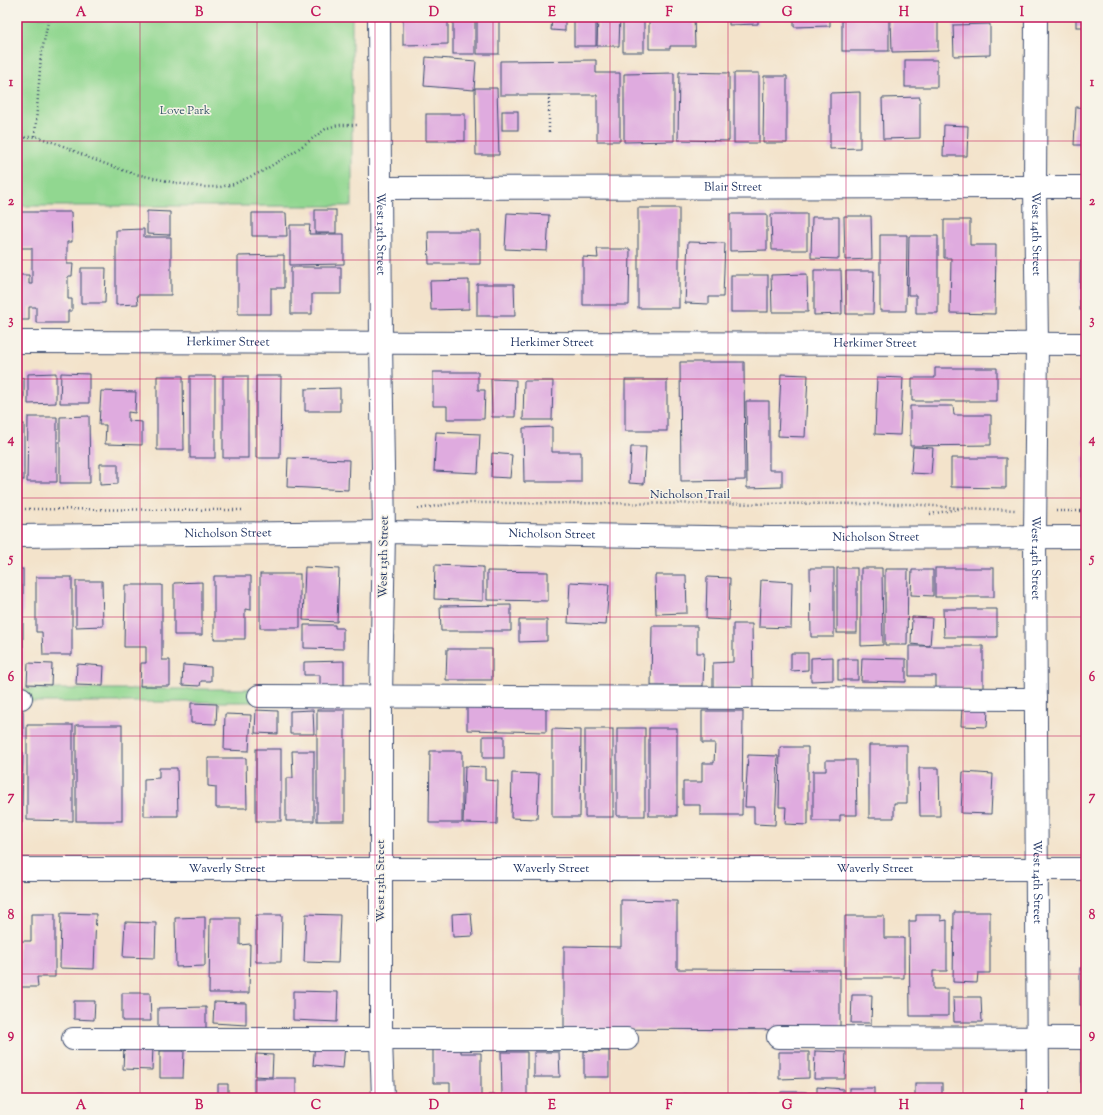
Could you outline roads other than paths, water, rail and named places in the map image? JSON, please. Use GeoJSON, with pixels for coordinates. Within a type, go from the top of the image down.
{"type":"FeatureCollection","features":[{"type":"Feature","properties":{"kind":"street","name":"West 13th Street"},"geometry":{"type":"LineString","coordinates":[[380,17],[381,342],[384,532],[381,695],[381,1039],[383,1098]]}},
{"type":"Feature","properties":{"kind":"street","name":"West 14th Street"},"geometry":{"type":"LineString","coordinates":[[1036,17],[1035,187],[1037,344],[1035,536],[1038,1098]]}},
{"type":"Feature","properties":{"kind":"street","name":"Blair Street"},"geometry":{"type":"LineString","coordinates":[[380,188],[1086,187]]}},
{"type":"Feature","properties":{"kind":"street","name":"Herkimer Street"},"geometry":{"type":"LineString","coordinates":[[17,342],[1086,344]]}},
{"type":"Feature","properties":{"kind":"street","name":"Nicholson Street"},"geometry":{"type":"LineString","coordinates":[[17,536],[384,532],[770,538],[1086,537]]}},
{"type":"Feature","properties":{"kind":"street"},"geometry":{"type":"LineString","coordinates":[[259,696],[381,695],[1036,699]]}},
{"type":"Feature","properties":{"kind":"street","name":"Waverly Street"},"geometry":{"type":"LineString","coordinates":[[17,868],[1086,869]]}},
{"type":"Feature","properties":{"kind":"street"},"geometry":{"type":"LineString","coordinates":[[778,1037],[1086,1038]]}},
{"type":"Feature","properties":{"kind":"street"},"geometry":{"type":"LineString","coordinates":[[73,1039],[627,1039]]}},
{"type":"Feature","properties":{"kind":"park label","name":"Love Park"},"geometry":{"type":"Point","coordinates":[185,111]}}]}
